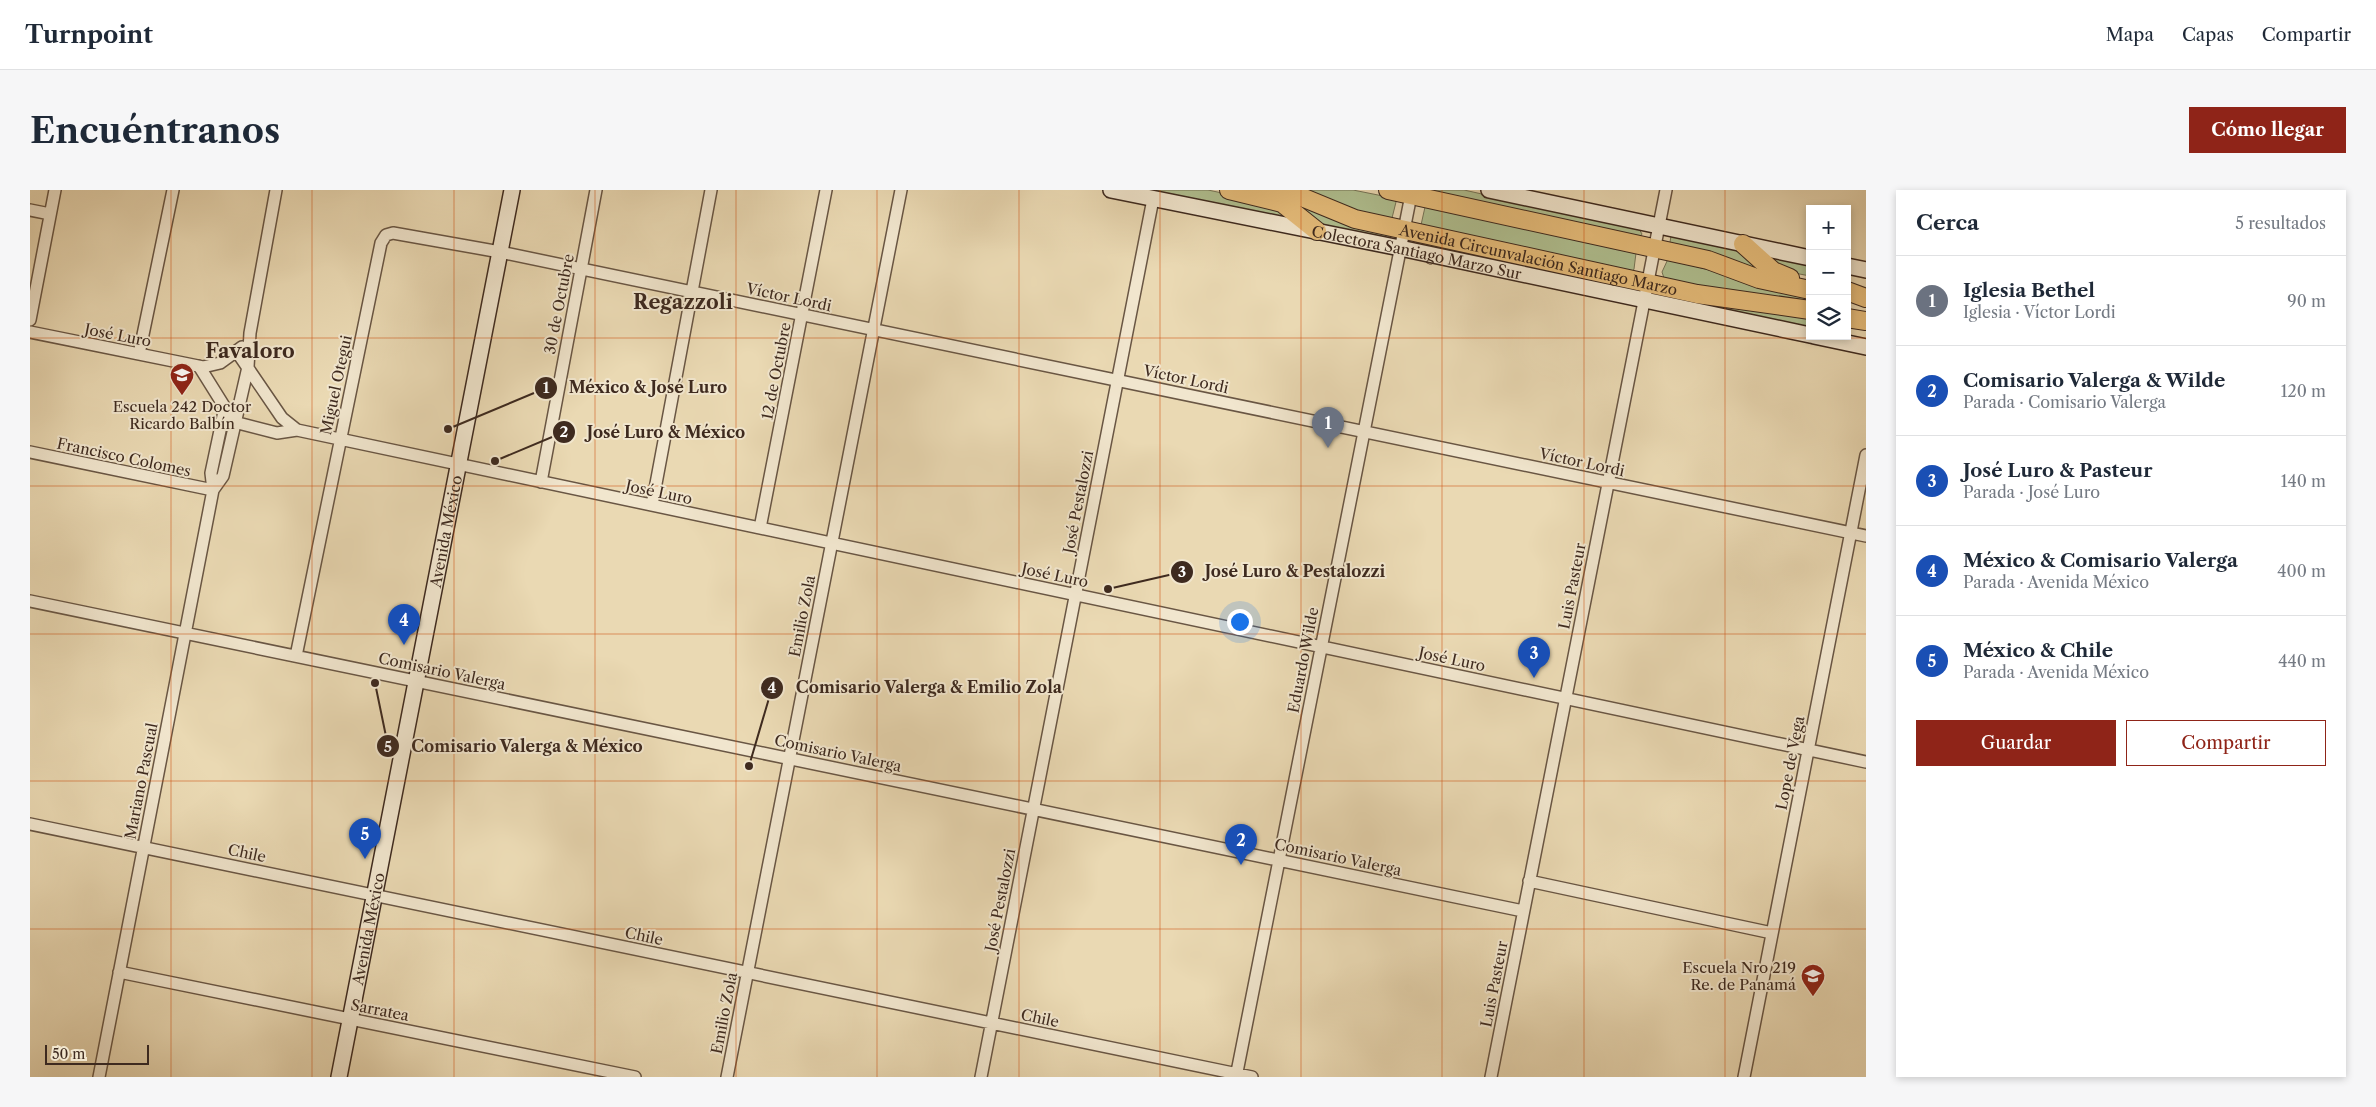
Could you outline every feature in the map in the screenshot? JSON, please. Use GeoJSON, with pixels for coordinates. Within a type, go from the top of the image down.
{"type":"FeatureCollection","features":[{"type":"Feature","properties":{"kind":"main road"},"geometry":{"type":"LineString","coordinates":[[1229,190],[1282,203],[1317,232]]}},
{"type":"Feature","properties":{"kind":"main road","name":"Avenida Circunvalación Santiago Marzo"},"geometry":{"type":"LineString","coordinates":[[1270,190],[1304,198],[1355,219],[1716,297],[1806,309]]}},
{"type":"Feature","properties":{"kind":"main road"},"geometry":{"type":"LineString","coordinates":[[1388,190],[1411,192],[1708,260],[1759,279],[1806,289]]}},
{"type":"Feature","properties":{"kind":"main road"},"geometry":{"type":"LineString","coordinates":[[1744,244],[1776,274],[1806,281]]}},
{"type":"Feature","properties":{"kind":"main road"},"geometry":{"type":"LineString","coordinates":[[1851,293],[1866,300]]}},
{"type":"Feature","properties":{"kind":"main road"},"geometry":{"type":"LineString","coordinates":[[1851,298],[1866,300]]}},
{"type":"Feature","properties":{"kind":"main road"},"geometry":{"type":"LineString","coordinates":[[1851,319],[1866,321]]}},
{"type":"Feature","properties":{"kind":"street"},"geometry":{"type":"LineString","coordinates":[[30,320],[55,190]]}},
{"type":"Feature","properties":{"kind":"street"},"geometry":{"type":"LineString","coordinates":[[140,354],[173,190]]}},
{"type":"Feature","properties":{"kind":"street","name":"Mariano Pascual"},"geometry":{"type":"LineString","coordinates":[[213,490],[223,476],[248,366],[250,333],[276,190]]}},
{"type":"Feature","properties":{"kind":"street","name":"Avenida México"},"geometry":{"type":"LineString","coordinates":[[339,1077],[512,190]]}},
{"type":"Feature","properties":{"kind":"street","name":"30 de Octubre"},"geometry":{"type":"LineString","coordinates":[[541,482],[596,190]]}},
{"type":"Feature","properties":{"kind":"street"},"geometry":{"type":"LineString","coordinates":[[652,505],[711,190]]}},
{"type":"Feature","properties":{"kind":"street","name":"12 de Octubre"},"geometry":{"type":"LineString","coordinates":[[760,528],[826,190]]}},
{"type":"Feature","properties":{"kind":"street","name":"Emilio Zola"},"geometry":{"type":"LineString","coordinates":[[727,1077],[901,190]]}},
{"type":"Feature","properties":{"kind":"street","name":"Colectora Santiago Marzo Sur"},"geometry":{"type":"LineString","coordinates":[[1111,190],[1400,248],[1806,335]]}},
{"type":"Feature","properties":{"kind":"street"},"geometry":{"type":"LineString","coordinates":[[1489,190],[1806,257]]}},
{"type":"Feature","properties":{"kind":"street","name":"Luis Pasteur"},"geometry":{"type":"LineString","coordinates":[[1491,1077],[1666,190]]}},
{"type":"Feature","properties":{"kind":"street","name":"Eduardo Wilde"},"geometry":{"type":"LineString","coordinates":[[1237,1076],[1411,192]]}},
{"type":"Feature","properties":{"kind":"street","name":"José Pestalozzi"},"geometry":{"type":"LineString","coordinates":[[981,1077],[1153,199]]}},
{"type":"Feature","properties":{"kind":"street"},"geometry":{"type":"LineString","coordinates":[[30,210],[50,214]]}},
{"type":"Feature","properties":{"kind":"street","name":"Miguel Otegui"},"geometry":{"type":"LineString","coordinates":[[296,656],[384,237],[396,233],[500,252]]}},
{"type":"Feature","properties":{"kind":"street","name":"Víctor Lordi"},"geometry":{"type":"LineString","coordinates":[[500,252],[1866,536]]}},
{"type":"Feature","properties":{"kind":"street"},"geometry":{"type":"LineString","coordinates":[[1851,267],[1866,270]]}},
{"type":"Feature","properties":{"kind":"street","name":"José Luro"},"geometry":{"type":"LineString","coordinates":[[30,332],[199,366],[214,366],[237,352]]}},
{"type":"Feature","properties":{"kind":"street","name":"Mariano Pascual"},"geometry":{"type":"LineString","coordinates":[[237,352],[245,343],[250,333]]}},
{"type":"Feature","properties":{"kind":"street"},"geometry":{"type":"LineString","coordinates":[[1833,340],[1866,347]]}},
{"type":"Feature","properties":{"kind":"street"},"geometry":{"type":"LineString","coordinates":[[237,352],[284,420],[297,430]]}},
{"type":"Feature","properties":{"kind":"street"},"geometry":{"type":"LineString","coordinates":[[199,366],[236,421]]}},
{"type":"Feature","properties":{"kind":"street","name":"Mariano Pascual"},"geometry":{"type":"LineString","coordinates":[[99,1077],[213,490],[211,473],[225,407]]}},
{"type":"Feature","properties":{"kind":"street","name":"José Luro"},"geometry":{"type":"LineString","coordinates":[[236,421],[243,425],[277,433],[297,430],[1866,762]]}},
{"type":"Feature","properties":{"kind":"street","name":"Francisco Colomes"},"geometry":{"type":"LineString","coordinates":[[30,452],[213,490]]}},
{"type":"Feature","properties":{"kind":"street","name":"Lope de Vega"},"geometry":{"type":"LineString","coordinates":[[1744,1077],[1866,455]]}},
{"type":"Feature","properties":{"kind":"street","name":"Comisario Valerga"},"geometry":{"type":"LineString","coordinates":[[30,601],[1523,911]]}},
{"type":"Feature","properties":{"kind":"street","name":"Chile"},"geometry":{"type":"LineString","coordinates":[[30,824],[747,972],[1237,1076],[1252,1077]]}},
{"type":"Feature","properties":{"kind":"street"},"geometry":{"type":"LineString","coordinates":[[1529,881],[1772,933]]}},
{"type":"Feature","properties":{"kind":"street","name":"Sarratea"},"geometry":{"type":"LineString","coordinates":[[119,972],[635,1077]]}},
{"type":"Feature","properties":{"kind":"green space"},"geometry":{"type":"Polygon","coordinates":[[[1139,190],[1208,190],[1269,203],[1295,220],[1139,190]]]}},
{"type":"Feature","properties":{"kind":"green space"},"geometry":{"type":"Polygon","coordinates":[[[1301,190],[1353,190],[1393,198],[1396,202],[1392,218],[1357,212],[1301,190]]]}},
{"type":"Feature","properties":{"kind":"green space"},"geometry":{"type":"Polygon","coordinates":[[[1429,190],[1464,190],[1639,229],[1642,234],[1640,237],[1429,190]]]}},
{"type":"Feature","properties":{"kind":"green space"},"geometry":{"type":"Polygon","coordinates":[[[1293,201],[1389,234],[1389,237],[1386,239],[1333,229],[1319,223],[1293,201]]]}},
{"type":"Feature","properties":{"kind":"green space"},"geometry":{"type":"Polygon","coordinates":[[[1425,207],[1636,253],[1634,269],[1633,271],[1421,225],[1425,207]]]}},
{"type":"Feature","properties":{"kind":"green space"},"geometry":{"type":"Polygon","coordinates":[[[1671,236],[1737,250],[1762,271],[1672,244],[1670,242],[1671,236]]]}},
{"type":"Feature","properties":{"kind":"green space"},"geometry":{"type":"Polygon","coordinates":[[[1416,241],[1630,287],[1628,291],[1417,245],[1416,241]]]}},
{"type":"Feature","properties":{"kind":"green space"},"geometry":{"type":"Polygon","coordinates":[[[1766,255],[1806,262],[1806,275],[1784,271],[1766,255]]]}},
{"type":"Feature","properties":{"kind":"green space"},"geometry":{"type":"Polygon","coordinates":[[[1668,259],[1806,296],[1806,302],[1704,287],[1664,278],[1662,272],[1668,259]]]}},
{"type":"Feature","properties":{"kind":"green space"},"geometry":{"type":"Polygon","coordinates":[[[1696,302],[1806,316],[1806,328],[1694,304],[1696,302]]]}},
{"type":"Feature","properties":{"kind":"place","name":"Escuela 242 Doctor Ricardo Balbín"},"geometry":{"type":"Point","coordinates":[182,396]}},
{"type":"Feature","properties":{"kind":"place","name":"México & José Luro"},"geometry":{"type":"Point","coordinates":[448,429]}},
{"type":"Feature","properties":{"kind":"place","name":"Iglesia Bethel"},"geometry":{"type":"Point","coordinates":[1328,448]}},
{"type":"Feature","properties":{"kind":"place","name":"José Luro & México"},"geometry":{"type":"Point","coordinates":[495,461]}},
{"type":"Feature","properties":{"kind":"place","name":"José Luro & Pestalozzi"},"geometry":{"type":"Point","coordinates":[1108,589]}},
{"type":"Feature","properties":{"kind":"place","name":"México & Comisario Valerga"},"geometry":{"type":"Point","coordinates":[404,645]}},
{"type":"Feature","properties":{"kind":"place","name":"José Luro & Pasteur"},"geometry":{"type":"Point","coordinates":[1534,678]}},
{"type":"Feature","properties":{"kind":"place","name":"Comisario Valerga & México"},"geometry":{"type":"Point","coordinates":[375,683]}},
{"type":"Feature","properties":{"kind":"place","name":"Comisario Valerga & Emilio Zola"},"geometry":{"type":"Point","coordinates":[749,766]}},
{"type":"Feature","properties":{"kind":"place","name":"México & Chile"},"geometry":{"type":"Point","coordinates":[365,859]}},
{"type":"Feature","properties":{"kind":"place","name":"Comisario Valerga & Wilde"},"geometry":{"type":"Point","coordinates":[1241,865]}},
{"type":"Feature","properties":{"kind":"place","name":"Escuela Nro 219 Re. de Panamá"},"geometry":{"type":"Point","coordinates":[1813,997]}},
{"type":"Feature","properties":{"kind":"district","name":"Regazzoli"},"geometry":{"type":"Point","coordinates":[683,302]}},
{"type":"Feature","properties":{"kind":"district","name":"Favaloro"},"geometry":{"type":"Point","coordinates":[250,351]}}]}
